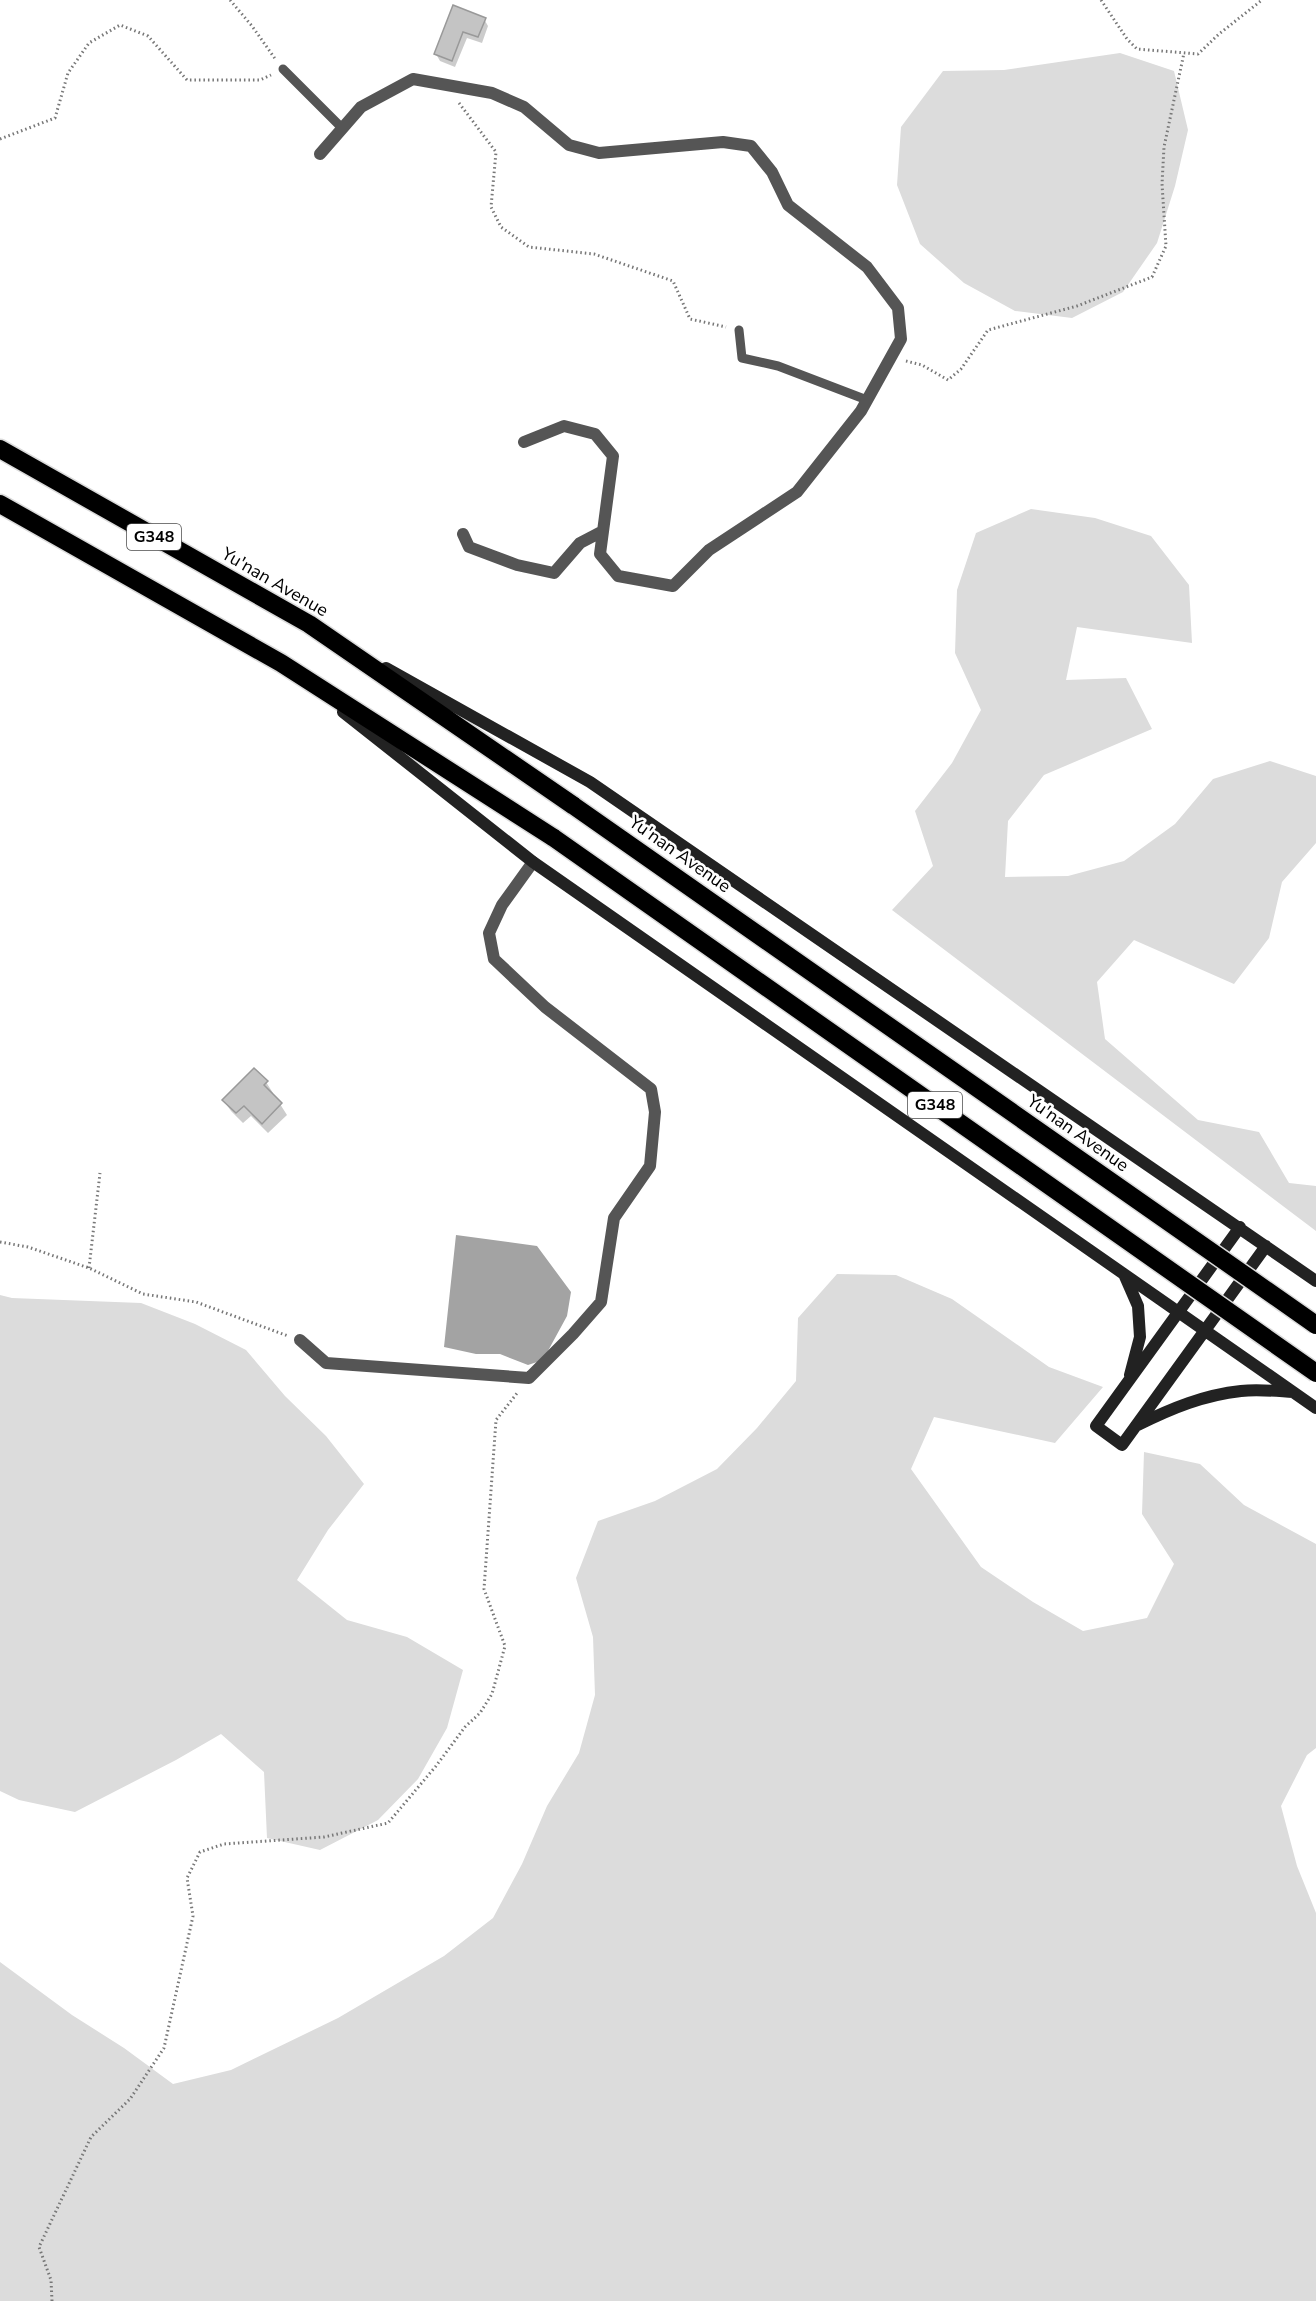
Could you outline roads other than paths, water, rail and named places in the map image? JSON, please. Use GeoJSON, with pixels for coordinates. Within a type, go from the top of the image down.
{"type":"FeatureCollection","features":[{"type":"Feature","properties":{"kind":"highway","name":"Yu'nan Avenue"},"geometry":{"type":"LineString","coordinates":[[0,449],[309,624],[574,806],[1316,1325]]}},
{"type":"Feature","properties":{"kind":"highway","name":"G348"},"geometry":{"type":"LineString","coordinates":[[0,504],[281,663],[554,838],[1316,1373]]}},
{"type":"Feature","properties":{"kind":"main road"},"geometry":{"type":"LineString","coordinates":[[309,624],[590,782],[1316,1281]]}},
{"type":"Feature","properties":{"kind":"main road"},"geometry":{"type":"LineString","coordinates":[[281,663],[533,862],[1316,1408]]}},
{"type":"Feature","properties":{"kind":"main road"},"geometry":{"type":"LineString","coordinates":[[1240,1227],[1096,1426],[1122,1445],[1266,1246]]}},
{"type":"Feature","properties":{"kind":"main road"},"geometry":{"type":"LineString","coordinates":[[1123,1273],[1138,1306],[1140,1337],[1129,1382]]}},
{"type":"Feature","properties":{"kind":"main road"},"geometry":{"type":"LineString","coordinates":[[1137,1425],[1178,1405],[1210,1396],[1243,1390],[1293,1392]]}},
{"type":"Feature","properties":{"kind":"street"},"geometry":{"type":"LineString","coordinates":[[320,154],[361,107],[414,79],[492,93],[524,107],[569,145],[599,153],[723,142],[751,146],[772,172],[788,205],[867,267],[898,308],[901,339],[861,411],[797,492],[709,550],[673,586],[618,576],[600,554],[613,456],[595,434],[564,426],[524,442]]}},
{"type":"Feature","properties":{"kind":"street"},"geometry":{"type":"LineString","coordinates":[[463,534],[469,547],[517,565],[554,573],[580,543],[603,531]]}},
{"type":"Feature","properties":{"kind":"street"},"geometry":{"type":"LineString","coordinates":[[300,1340],[326,1363],[529,1378],[601,1302],[614,1218],[650,1166],[655,1112],[651,1089],[545,1006],[494,959],[489,933],[502,905],[533,862]]}},
{"type":"Feature","properties":{"kind":"lane"},"geometry":{"type":"LineString","coordinates":[[283,69],[342,128]]}},
{"type":"Feature","properties":{"kind":"lane"},"geometry":{"type":"LineString","coordinates":[[739,330],[742,358],[778,366],[867,400]]}}]}
